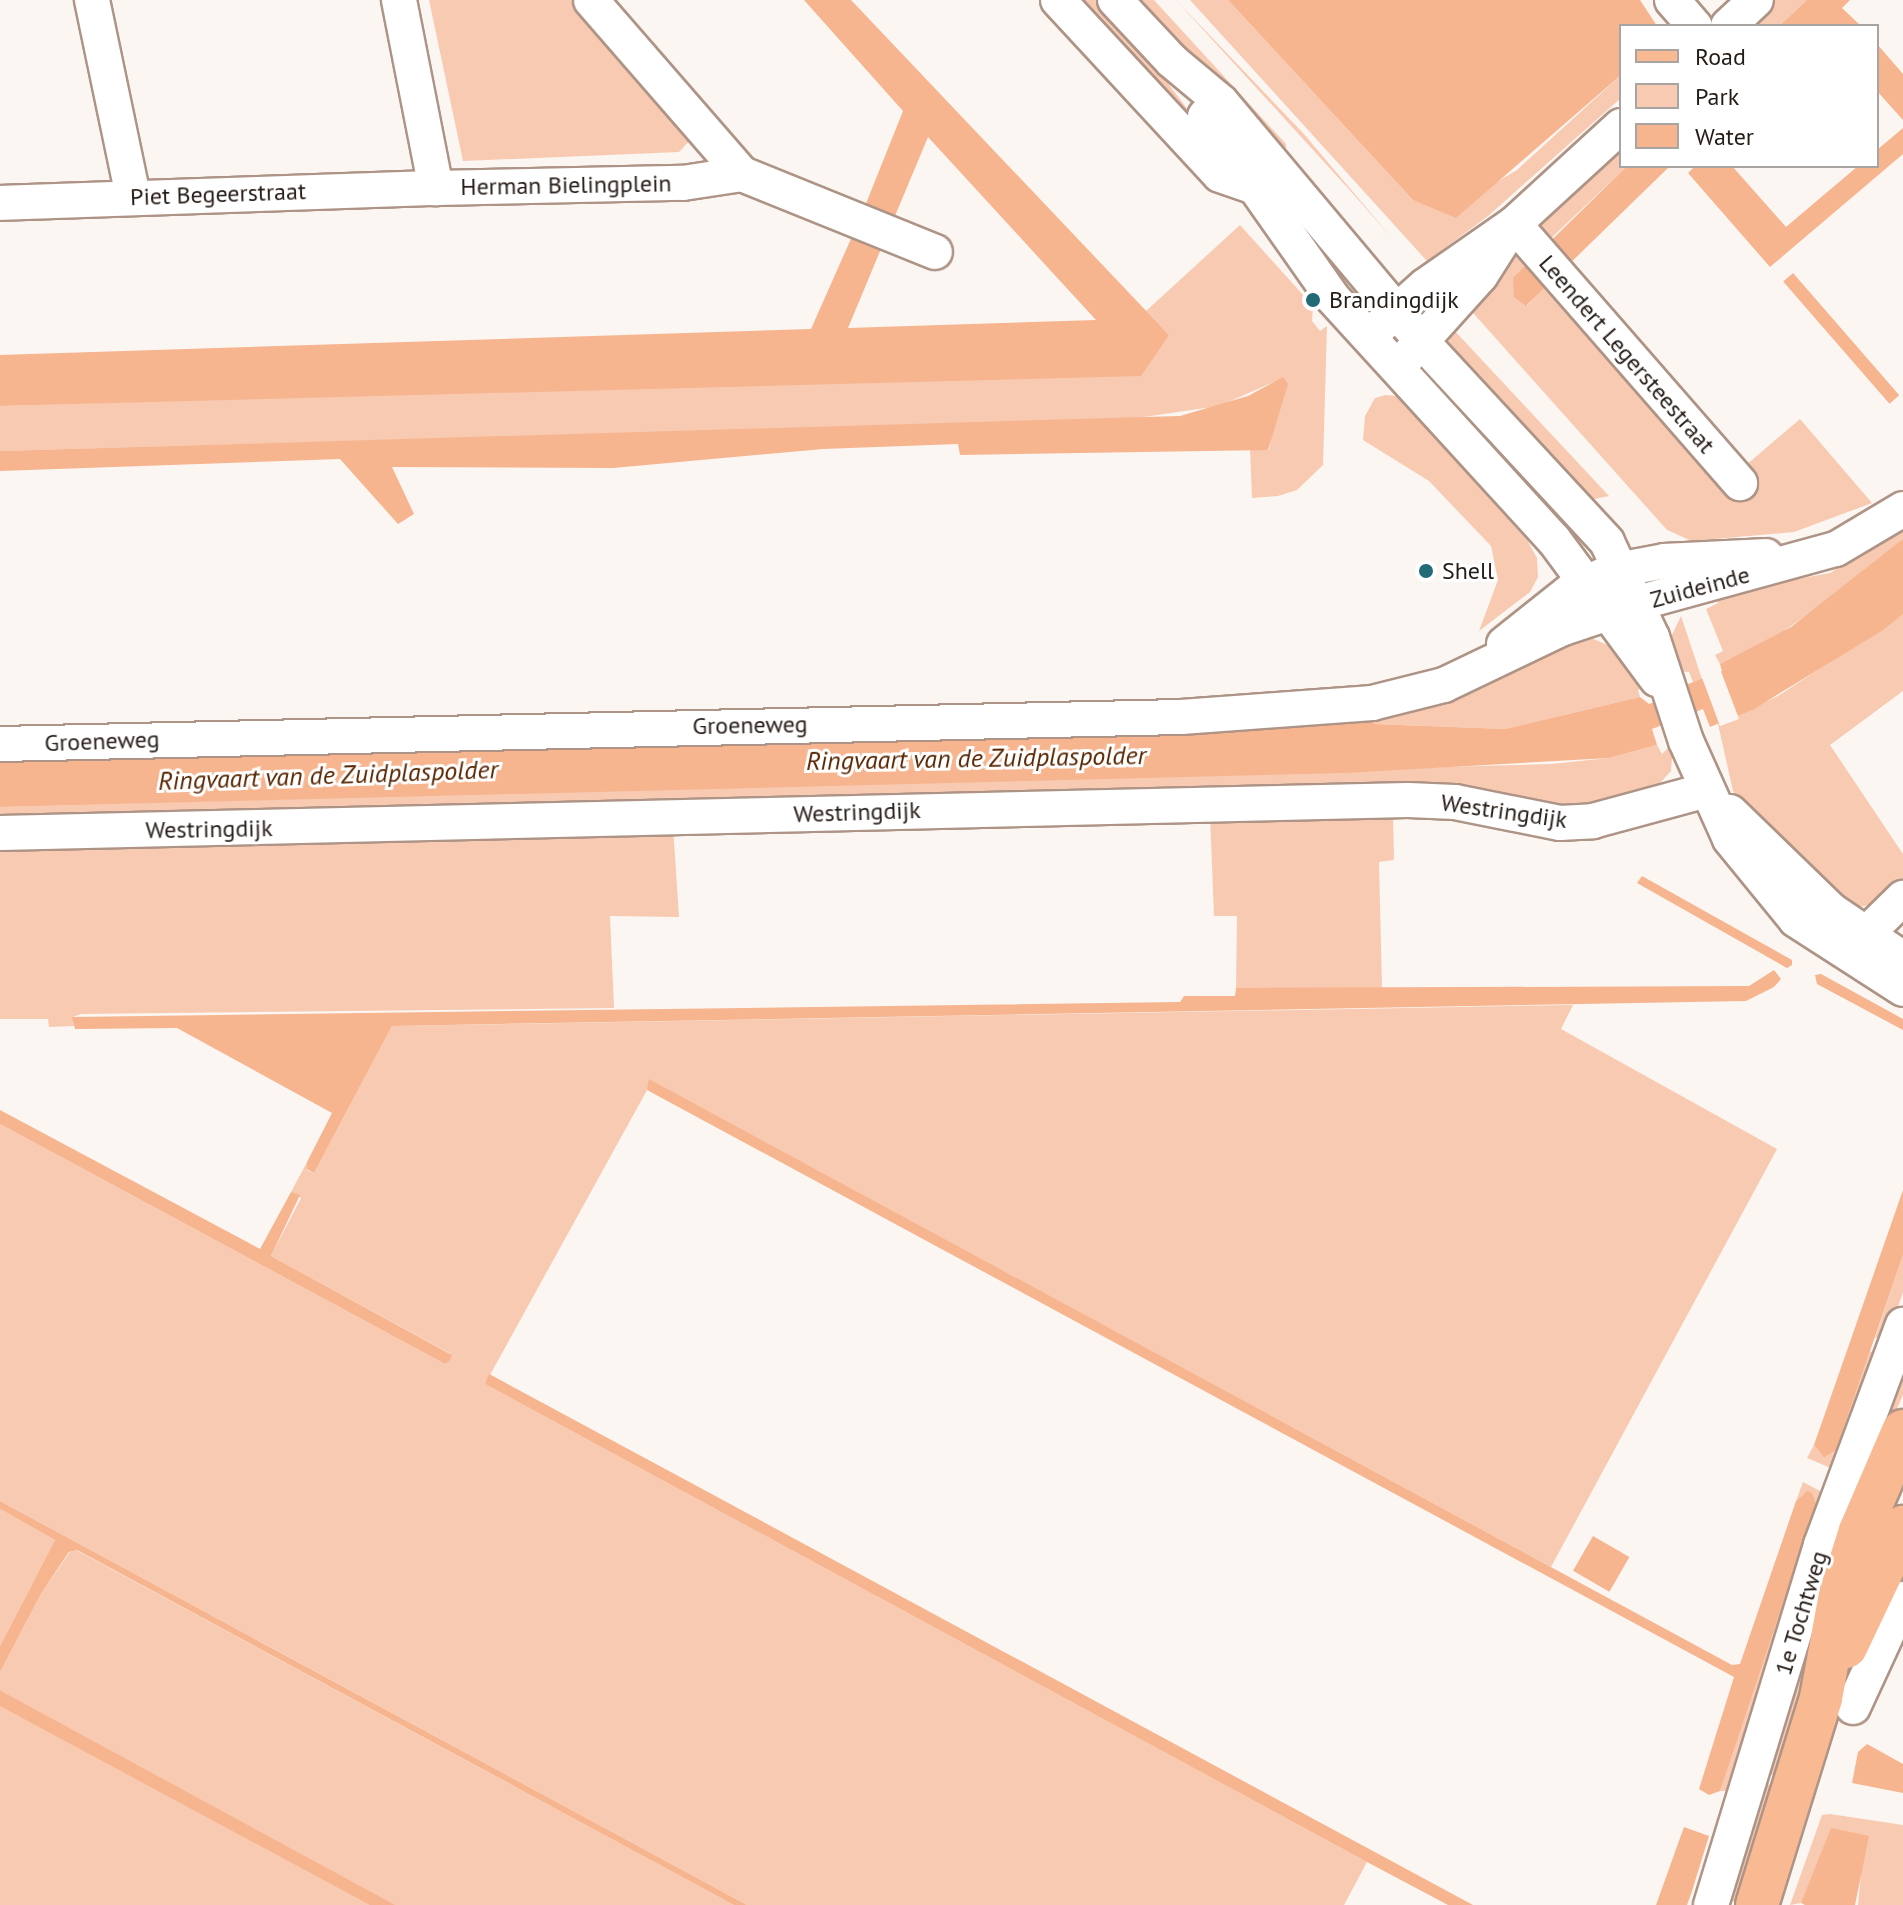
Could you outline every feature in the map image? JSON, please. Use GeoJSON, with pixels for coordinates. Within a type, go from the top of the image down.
{"type":"FeatureCollection","features":[{"type":"Feature","properties":{"kind":"main road","name":"1e Tochtweg"},"geometry":{"type":"LineString","coordinates":[[1837,1703],[1848,1569],[1903,1431]]}},
{"type":"Feature","properties":{"kind":"main road","name":"1e Tochtweg"},"geometry":{"type":"LineString","coordinates":[[1757,1905],[1903,1527]]}},
{"type":"Feature","properties":{"kind":"street"},"geometry":{"type":"LineString","coordinates":[[92,0],[133,197]]}},
{"type":"Feature","properties":{"kind":"street","name":"Herman Bielingplein"},"geometry":{"type":"LineString","coordinates":[[399,0],[436,188],[683,183],[742,174]]}},
{"type":"Feature","properties":{"kind":"street"},"geometry":{"type":"LineString","coordinates":[[591,0],[742,174],[935,252]]}},
{"type":"Feature","properties":{"kind":"street"},"geometry":{"type":"LineString","coordinates":[[1058,0],[1220,175],[1255,187]]}},
{"type":"Feature","properties":{"kind":"street"},"geometry":{"type":"LineString","coordinates":[[1115,0],[1172,61],[1221,102],[1423,343],[1595,528],[1622,567],[1623,609],[1674,710],[1730,839],[1766,887],[1796,920],[1854,945],[1903,959]]}},
{"type":"Feature","properties":{"kind":"street"},"geometry":{"type":"LineString","coordinates":[[1672,0],[1693,24]]}},
{"type":"Feature","properties":{"kind":"street"},"geometry":{"type":"LineString","coordinates":[[1730,24],[1756,0]]}},
{"type":"Feature","properties":{"kind":"street"},"geometry":{"type":"LineString","coordinates":[[1172,61],[1321,282],[1529,511],[1586,583],[1623,609]]}},
{"type":"Feature","properties":{"kind":"street"},"geometry":{"type":"LineString","coordinates":[[1396,367],[1423,343],[1481,275],[1619,128]]}},
{"type":"Feature","properties":{"kind":"street","name":"Piet Begeerstraat"},"geometry":{"type":"LineString","coordinates":[[0,203],[436,188]]}},
{"type":"Feature","properties":{"kind":"street"},"geometry":{"type":"LineString","coordinates":[[1368,337],[1396,311],[1522,233]]}},
{"type":"Feature","properties":{"kind":"street","name":"Leendert Legersteestraat"},"geometry":{"type":"LineString","coordinates":[[1522,233],[1740,483]]}},
{"type":"Feature","properties":{"kind":"street","name":"Zuideinde"},"geometry":{"type":"LineString","coordinates":[[1623,609],[1836,549],[1903,509]]}},
{"type":"Feature","properties":{"kind":"street","name":"Zuideinde"},"geometry":{"type":"LineString","coordinates":[[1622,567],[1744,554],[1791,560]]}},
{"type":"Feature","properties":{"kind":"street","name":"Groeneweg"},"geometry":{"type":"LineString","coordinates":[[1490,659],[1514,632],[1586,583],[1622,567]]}},
{"type":"Feature","properties":{"kind":"street","name":"Groeneweg"},"geometry":{"type":"LineString","coordinates":[[0,744],[1224,716],[1394,699],[1444,685],[1490,659],[1623,609]]}},
{"type":"Feature","properties":{"kind":"street","name":"Westringdijk"},"geometry":{"type":"LineString","coordinates":[[0,833],[1408,800],[1468,804],[1560,823],[1593,821],[1707,790]]}},
{"type":"Feature","properties":{"kind":"street"},"geometry":{"type":"LineString","coordinates":[[1854,945],[1903,898]]}},
{"type":"Feature","properties":{"kind":"street"},"geometry":{"type":"LineString","coordinates":[[1854,945],[1903,989]]}},
{"type":"Feature","properties":{"kind":"street","name":"1e Tochtweg"},"geometry":{"type":"LineString","coordinates":[[1711,1905],[1821,1545],[1903,1325]]}},
{"type":"Feature","properties":{"kind":"street","name":"1e Tochtweg"},"geometry":{"type":"LineString","coordinates":[[1837,1703],[1903,1599]]}},
{"type":"Feature","properties":{"kind":"green space"},"geometry":{"type":"Polygon","coordinates":[[[429,0],[571,0],[695,135],[679,152],[463,161],[429,0]]]}},
{"type":"Feature","properties":{"kind":"green space"},"geometry":{"type":"Polygon","coordinates":[[[1084,0],[1097,0],[1143,50],[1230,166],[1169,110],[1178,102],[1084,0]]]}},
{"type":"Feature","properties":{"kind":"green space"},"geometry":{"type":"Polygon","coordinates":[[[1137,0],[1154,0],[1286,144],[1286,151],[1277,158],[1137,0]]]}},
{"type":"Feature","properties":{"kind":"green space"},"geometry":{"type":"Polygon","coordinates":[[[1176,0],[1303,133],[1392,238],[1346,186],[1176,0]]]}},
{"type":"Feature","properties":{"kind":"green space"},"geometry":{"type":"Polygon","coordinates":[[[1190,0],[1228,0],[1413,200],[1448,211],[1517,170],[1619,77],[1619,100],[1488,216],[1427,261],[1190,0]]]}},
{"type":"Feature","properties":{"kind":"green space"},"geometry":{"type":"Polygon","coordinates":[[[1774,0],[1807,0],[1781,24],[1747,24],[1774,0]]]}},
{"type":"Feature","properties":{"kind":"green space"},"geometry":{"type":"Polygon","coordinates":[[[1619,140],[1619,168],[1625,168],[1544,245],[1534,222],[1619,140]]]}},
{"type":"Feature","properties":{"kind":"green space"},"geometry":{"type":"Polygon","coordinates":[[[1240,225],[1313,306],[1312,321],[1320,331],[1327,326],[1323,465],[1297,490],[1278,496],[1252,498],[1250,449],[1269,450],[1283,378],[1219,406],[1130,419],[0,451],[0,406],[905,379],[1169,335],[1146,311],[1240,225]]]}},
{"type":"Feature","properties":{"kind":"green space"},"geometry":{"type":"Polygon","coordinates":[[[1513,248],[1531,259],[1527,306],[1550,282],[1560,291],[1554,297],[1706,473],[1745,466],[1800,419],[1872,503],[1794,532],[1692,541],[1667,530],[1466,305],[1513,248]]]}},
{"type":"Feature","properties":{"kind":"green space"},"geometry":{"type":"Polygon","coordinates":[[[1453,329],[1609,496],[1586,501],[1536,453],[1532,432],[1481,378],[1462,372],[1452,359],[1448,345],[1453,329]]]}},
{"type":"Feature","properties":{"kind":"green space"},"geometry":{"type":"Polygon","coordinates":[[[1397,396],[1527,540],[1537,558],[1538,577],[1530,592],[1479,631],[1498,580],[1491,546],[1429,481],[1363,440],[1365,416],[1375,398],[1397,396]]]}},
{"type":"Feature","properties":{"kind":"green space"},"geometry":{"type":"Polygon","coordinates":[[[1903,526],[1903,539],[1852,583],[1781,633],[1720,664],[1715,655],[1723,651],[1706,609],[1718,603],[1715,594],[1830,573],[1903,526]]]}},
{"type":"Feature","properties":{"kind":"green space"},"geometry":{"type":"Polygon","coordinates":[[[1903,614],[1903,691],[1830,745],[1903,854],[1903,884],[1876,904],[1853,908],[1761,825],[1733,791],[1718,724],[1778,696],[1903,614]]]}},
{"type":"Feature","properties":{"kind":"green space"},"geometry":{"type":"Polygon","coordinates":[[[1681,616],[1702,679],[1693,682],[1689,672],[1677,671],[1670,639],[1681,616]]]}},
{"type":"Feature","properties":{"kind":"green space"},"geometry":{"type":"Polygon","coordinates":[[[1582,634],[1619,650],[1647,684],[1638,690],[1640,697],[1505,729],[1374,724],[1370,719],[1209,732],[441,747],[1443,702],[1582,634]]]}},
{"type":"Feature","properties":{"kind":"green space"},"geometry":{"type":"Polygon","coordinates":[[[1673,743],[1671,771],[1648,796],[1589,812],[1342,785],[1203,786],[0,819],[0,807],[1551,764],[1609,758],[1657,745],[1662,754],[1673,743]]]}},
{"type":"Feature","properties":{"kind":"green space"},"geometry":{"type":"Polygon","coordinates":[[[1393,813],[1394,860],[1379,862],[1382,988],[1236,988],[1237,916],[1214,916],[1210,814],[1393,813]]]}},
{"type":"Feature","properties":{"kind":"green space"},"geometry":{"type":"Polygon","coordinates":[[[673,826],[679,917],[610,916],[614,1008],[81,1014],[73,1017],[74,1026],[49,1027],[48,1019],[0,1019],[0,846],[673,826]]]}},
{"type":"Feature","properties":{"kind":"green space"},"geometry":{"type":"Polygon","coordinates":[[[1573,1005],[1561,1029],[1777,1149],[1551,1567],[652,1081],[485,1384],[1367,1862],[1344,1905],[747,1905],[0,1501],[0,1124],[445,1364],[451,1354],[271,1256],[301,1198],[291,1192],[307,1162],[307,1170],[314,1173],[392,1026],[1573,1005]]]}},
{"type":"Feature","properties":{"kind":"green space"},"geometry":{"type":"Polygon","coordinates":[[[1903,1255],[1903,1292],[1888,1337],[1875,1338],[1903,1255]]]}},
{"type":"Feature","properties":{"kind":"green space"},"geometry":{"type":"Polygon","coordinates":[[[1870,1351],[1882,1358],[1833,1469],[1807,1458],[1814,1445],[1824,1458],[1836,1450],[1870,1351]]]}},
{"type":"Feature","properties":{"kind":"green space"},"geometry":{"type":"Polygon","coordinates":[[[1903,1371],[1903,1395],[1871,1467],[1813,1639],[1778,1778],[1765,1772],[1903,1371]]]}},
{"type":"Feature","properties":{"kind":"green space"},"geometry":{"type":"Polygon","coordinates":[[[1803,1482],[1824,1493],[1732,1791],[1720,1791],[1807,1491],[1796,1501],[1803,1482]]]}},
{"type":"Feature","properties":{"kind":"green space"},"geometry":{"type":"Polygon","coordinates":[[[0,1509],[55,1540],[0,1646],[0,1509]]]}},
{"type":"Feature","properties":{"kind":"green space"},"geometry":{"type":"Polygon","coordinates":[[[76,1550],[734,1905],[0,1905],[0,1672],[42,1592],[70,1552],[76,1550]]]}},
{"type":"Feature","properties":{"kind":"green space"},"geometry":{"type":"Polygon","coordinates":[[[1762,1782],[1776,1787],[1734,1902],[1720,1897],[1762,1782]]]}},
{"type":"Feature","properties":{"kind":"green space"},"geometry":{"type":"Polygon","coordinates":[[[1822,1815],[1903,1825],[1903,1905],[1858,1905],[1861,1874],[1807,1890],[1801,1903],[1790,1905],[1822,1815]]]}},
{"type":"Feature","properties":{"kind":"water"},"geometry":{"type":"Polygon","coordinates":[[[804,0],[851,0],[1169,335],[1141,376],[0,406],[0,355],[811,329],[854,232],[883,244],[848,328],[1096,320],[928,137],[892,223],[863,211],[903,111],[804,0]]]}},
{"type":"Feature","properties":{"kind":"water"},"geometry":{"type":"Polygon","coordinates":[[[1228,0],[1640,0],[1656,24],[1619,24],[1619,77],[1456,218],[1413,200],[1228,0]]]}},
{"type":"Feature","properties":{"kind":"water"},"geometry":{"type":"Polygon","coordinates":[[[1807,0],[1850,0],[1842,8],[1859,24],[1781,24],[1807,0]]]}},
{"type":"Feature","properties":{"kind":"water"},"geometry":{"type":"Polygon","coordinates":[[[1879,46],[1903,74],[1903,120],[1879,93],[1879,46]]]}},
{"type":"Feature","properties":{"kind":"water"},"geometry":{"type":"Polygon","coordinates":[[[1903,128],[1903,154],[1770,267],[1688,173],[1693,168],[1734,168],[1786,227],[1856,168],[1879,168],[1879,148],[1903,128]]]}},
{"type":"Feature","properties":{"kind":"water"},"geometry":{"type":"Polygon","coordinates":[[[1625,168],[1668,168],[1526,306],[1514,297],[1513,278],[1625,168]]]}},
{"type":"Feature","properties":{"kind":"water"},"geometry":{"type":"Polygon","coordinates":[[[1793,273],[1899,395],[1889,404],[1783,282],[1793,273]]]}},
{"type":"Feature","properties":{"kind":"water"},"geometry":{"type":"Polygon","coordinates":[[[1283,377],[1288,384],[1268,450],[960,455],[958,444],[823,449],[613,468],[392,467],[414,514],[398,524],[340,459],[0,471],[0,451],[1180,416],[1248,396],[1283,377]]]}},
{"type":"Feature","properties":{"kind":"water","name":"Ringvaart van de Zuidplaspolder"},"geometry":{"type":"Polygon","coordinates":[[[1903,539],[1903,614],[1883,630],[1754,709],[1710,727],[1703,709],[1652,729],[1657,745],[1609,758],[1344,773],[0,807],[0,760],[1209,732],[1371,719],[1374,724],[1505,729],[1640,697],[1649,704],[1689,689],[1688,684],[1722,671],[1720,664],[1791,627],[1903,539]]]}},
{"type":"Feature","properties":{"kind":"water"},"geometry":{"type":"Polygon","coordinates":[[[1642,876],[1792,960],[1792,965],[1787,968],[1637,883],[1642,876]]]}},
{"type":"Feature","properties":{"kind":"water"},"geometry":{"type":"Polygon","coordinates":[[[1774,970],[1781,979],[1774,987],[1746,1001],[392,1026],[314,1173],[307,1169],[307,1162],[332,1113],[177,1028],[75,1029],[72,1017],[1180,1002],[1184,996],[1235,996],[1236,988],[1749,986],[1774,970]]]}},
{"type":"Feature","properties":{"kind":"water"},"geometry":{"type":"Polygon","coordinates":[[[1821,974],[1903,1019],[1903,1030],[1817,984],[1815,975],[1821,974]]]}},
{"type":"Feature","properties":{"kind":"water"},"geometry":{"type":"Polygon","coordinates":[[[649,1079],[1732,1665],[1740,1664],[1796,1501],[1807,1491],[1812,1493],[1816,1504],[1720,1791],[1709,1795],[1699,1789],[1734,1677],[647,1090],[649,1079]]]}},
{"type":"Feature","properties":{"kind":"water"},"geometry":{"type":"Polygon","coordinates":[[[0,1110],[260,1249],[291,1192],[300,1195],[271,1256],[452,1355],[450,1360],[445,1364],[0,1124],[0,1110]]]}},
{"type":"Feature","properties":{"kind":"water"},"geometry":{"type":"Polygon","coordinates":[[[1903,1190],[1903,1255],[1836,1450],[1824,1458],[1814,1445],[1903,1190]]]}},
{"type":"Feature","properties":{"kind":"water"},"geometry":{"type":"Polygon","coordinates":[[[489,1374],[1473,1905],[1448,1905],[1367,1862],[485,1384],[489,1374]]]}},
{"type":"Feature","properties":{"kind":"water"},"geometry":{"type":"Polygon","coordinates":[[[0,1501],[747,1905],[734,1905],[77,1550],[69,1552],[42,1592],[0,1672],[0,1646],[55,1540],[0,1509],[0,1501]]]}},
{"type":"Feature","properties":{"kind":"water"},"geometry":{"type":"Polygon","coordinates":[[[1593,1536],[1629,1557],[1609,1592],[1573,1571],[1593,1536]]]}},
{"type":"Feature","properties":{"kind":"water"},"geometry":{"type":"Polygon","coordinates":[[[0,1690],[395,1905],[370,1905],[0,1706],[0,1690]]]}},
{"type":"Feature","properties":{"kind":"water"},"geometry":{"type":"Polygon","coordinates":[[[1867,1744],[1903,1764],[1903,1793],[1852,1783],[1858,1752],[1867,1744]]]}},
{"type":"Feature","properties":{"kind":"water"},"geometry":{"type":"Polygon","coordinates":[[[1684,1827],[1709,1836],[1687,1905],[1656,1905],[1684,1827]]]}},
{"type":"Feature","properties":{"kind":"water"},"geometry":{"type":"Polygon","coordinates":[[[1831,1828],[1869,1836],[1855,1905],[1805,1905],[1801,1903],[1831,1828]]]}},
{"type":"Feature","properties":{"kind":"pier"},"geometry":{"type":"Polygon","coordinates":[[[1717,661],[1739,719],[1720,726],[1701,675],[1717,669],[1717,661]]]}},
{"type":"Feature","properties":{"kind":"place","name":"Brandingdijk"},"geometry":{"type":"Point","coordinates":[1313,300]}},
{"type":"Feature","properties":{"kind":"place","name":"Shell"},"geometry":{"type":"Point","coordinates":[1426,571]}}]}
